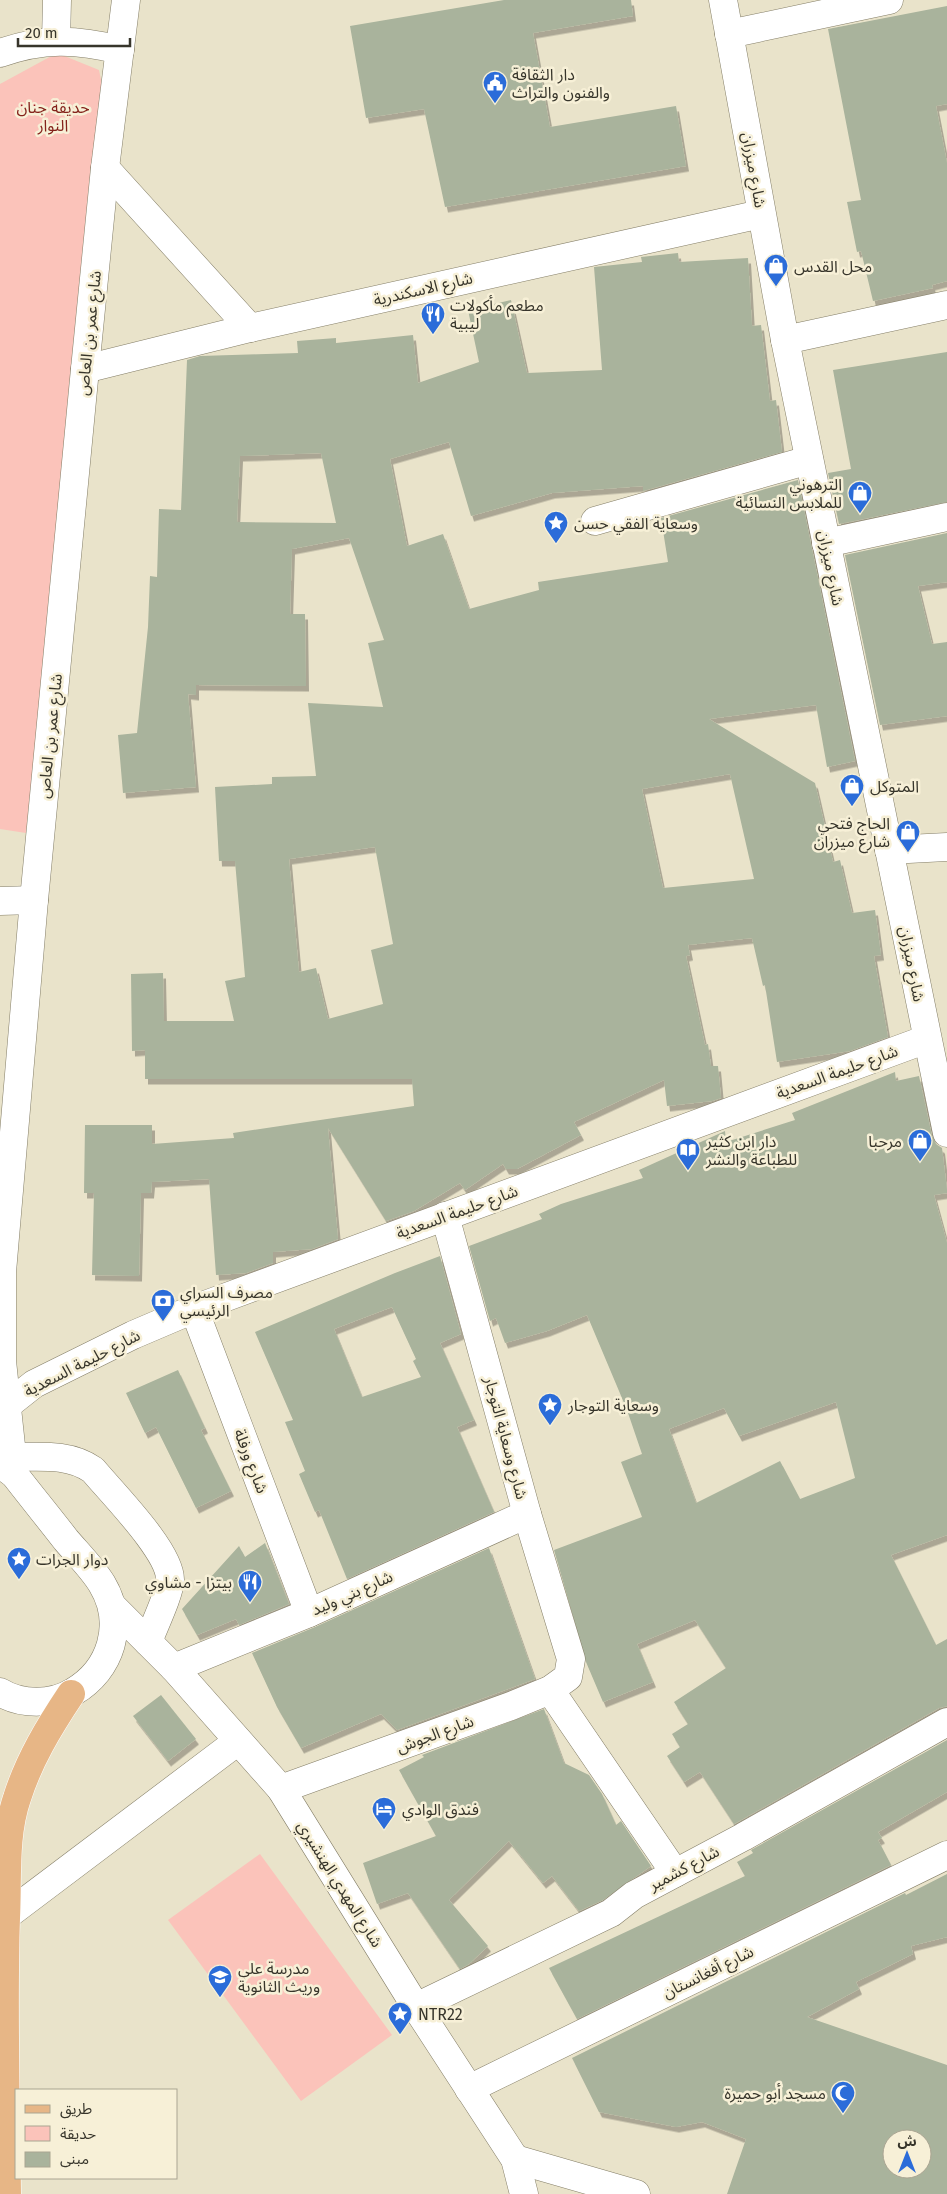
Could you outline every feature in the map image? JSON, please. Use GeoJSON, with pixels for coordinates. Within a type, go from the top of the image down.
{"type":"FeatureCollection","features":[{"type":"Feature","properties":{"kind":"main road"},"geometry":{"type":"LineString","coordinates":[[7,2194],[4,1972],[10,1825],[16,1799],[30,1764],[50,1724],[70,1694]]}},
{"type":"Feature","properties":{"kind":"street"},"geometry":{"type":"LineString","coordinates":[[56,40],[57,0]]}},
{"type":"Feature","properties":{"kind":"street","name":"شارع عمر بن العاص"},"geometry":{"type":"LineString","coordinates":[[8,1465],[2,1408],[1,1317],[4,1217],[105,168],[126,0]]}},
{"type":"Feature","properties":{"kind":"street","name":"شارع ميزران"},"geometry":{"type":"LineString","coordinates":[[723,0],[785,340],[947,1134]]}},
{"type":"Feature","properties":{"kind":"street"},"geometry":{"type":"LineString","coordinates":[[729,34],[889,0]]}},
{"type":"Feature","properties":{"kind":"street"},"geometry":{"type":"LineString","coordinates":[[0,53],[23,45],[56,40],[88,42],[120,50]]}},
{"type":"Feature","properties":{"kind":"street"},"geometry":{"type":"LineString","coordinates":[[105,168],[250,328]]}},
{"type":"Feature","properties":{"kind":"street","name":"شارع الاسكندرية"},"geometry":{"type":"LineString","coordinates":[[85,369],[250,328],[762,214]]}},
{"type":"Feature","properties":{"kind":"street"},"geometry":{"type":"LineString","coordinates":[[785,340],[946,308]]}},
{"type":"Feature","properties":{"kind":"street"},"geometry":{"type":"LineString","coordinates":[[595,521],[809,460]]}},
{"type":"Feature","properties":{"kind":"street"},"geometry":{"type":"LineString","coordinates":[[826,543],[947,516]]}},
{"type":"Feature","properties":{"kind":"street"},"geometry":{"type":"LineString","coordinates":[[889,850],[947,847]]}},
{"type":"Feature","properties":{"kind":"street"},"geometry":{"type":"LineString","coordinates":[[0,901],[34,900]]}},
{"type":"Feature","properties":{"kind":"street","name":"شارع حليمة السعدية"},"geometry":{"type":"LineString","coordinates":[[2,1408],[34,1384],[66,1367],[194,1309],[927,1039]]}},
{"type":"Feature","properties":{"kind":"street","name":"شارع وسعاية التوجار"},"geometry":{"type":"LineString","coordinates":[[445,1216],[527,1514],[571,1659]]}},
{"type":"Feature","properties":{"kind":"street","name":"شارع ورفلة"},"geometry":{"type":"LineString","coordinates":[[194,1309],[308,1613]]}},
{"type":"Feature","properties":{"kind":"street"},"geometry":{"type":"LineString","coordinates":[[8,1465],[65,1457],[83,1463],[93,1470],[158,1547],[168,1564],[170,1581],[148,1642]]}},
{"type":"Feature","properties":{"kind":"street"},"geometry":{"type":"LineString","coordinates":[[0,1692],[20,1700],[37,1702],[54,1700],[70,1694],[88,1683],[102,1667],[111,1648],[114,1627],[112,1606],[102,1584],[8,1465]]}},
{"type":"Feature","properties":{"kind":"street","name":"شارع بني وليد"},"geometry":{"type":"LineString","coordinates":[[174,1668],[308,1613],[527,1514]]}},
{"type":"Feature","properties":{"kind":"street","name":"شارع المهدي الهنشيري"},"geometry":{"type":"LineString","coordinates":[[112,1606],[174,1668],[281,1789],[416,2007],[515,2159],[524,2194]]}},
{"type":"Feature","properties":{"kind":"street","name":"شارع الجوش"},"geometry":{"type":"LineString","coordinates":[[281,1789],[511,1706],[550,1690],[568,1676],[571,1659]]}},
{"type":"Feature","properties":{"kind":"street"},"geometry":{"type":"LineString","coordinates":[[550,1690],[675,1873]]}},
{"type":"Feature","properties":{"kind":"street","name":"شارع كشمير"},"geometry":{"type":"LineString","coordinates":[[416,2007],[611,1912],[634,1895],[947,1722]]}},
{"type":"Feature","properties":{"kind":"street"},"geometry":{"type":"LineString","coordinates":[[6,1916],[238,1741]]}},
{"type":"Feature","properties":{"kind":"street","name":"شارع أفغانستان"},"geometry":{"type":"LineString","coordinates":[[469,2089],[947,1854]]}},
{"type":"Feature","properties":{"kind":"street"},"geometry":{"type":"LineString","coordinates":[[515,2159],[636,2194]]}},
{"type":"Feature","properties":{"kind":"green space","name":"حديقة جنان النوار"},"geometry":{"type":"Polygon","coordinates":[[[57,53],[99,70],[107,109],[26,833],[0,829],[0,84],[57,53]]]}},
{"type":"Feature","properties":{"kind":"green space"},"geometry":{"type":"Polygon","coordinates":[[[260,1854],[392,2035],[301,2101],[168,1920],[260,1854]]]}},
{"type":"Feature","properties":{"kind":"building"},"geometry":{"type":"Polygon","coordinates":[[[504,0],[631,0],[633,16],[533,33],[550,127],[676,106],[686,166],[445,207],[424,109],[366,118],[350,26],[504,0]]]}},
{"type":"Feature","properties":{"kind":"building"},"geometry":{"type":"Polygon","coordinates":[[[947,6],[947,104],[936,106],[947,163],[947,281],[932,285],[933,288],[873,301],[861,251],[857,252],[847,202],[861,200],[828,29],[947,6]]]}},
{"type":"Feature","properties":{"kind":"building"},"geometry":{"type":"Polygon","coordinates":[[[678,253],[679,262],[748,258],[752,326],[761,325],[770,401],[776,400],[782,452],[643,491],[643,486],[552,493],[471,516],[449,442],[390,459],[407,546],[443,534],[469,609],[539,590],[538,582],[668,562],[661,518],[798,480],[855,761],[827,767],[816,705],[709,719],[815,783],[833,862],[840,860],[852,913],[875,910],[881,955],[874,956],[888,1037],[850,1051],[777,1062],[765,985],[763,986],[752,938],[688,945],[690,955],[686,956],[705,1045],[708,1044],[711,1066],[718,1066],[721,1098],[712,1101],[667,1106],[664,1080],[574,1122],[581,1135],[517,1169],[506,1169],[503,1164],[465,1190],[460,1183],[414,1211],[386,1221],[328,1128],[338,1239],[312,1249],[273,1252],[273,1263],[246,1273],[216,1275],[209,1179],[152,1182],[151,1193],[141,1193],[139,1276],[92,1275],[94,1193],[84,1193],[85,1125],[152,1125],[152,1144],[234,1138],[233,1133],[414,1106],[412,1079],[145,1079],[145,1050],[132,1051],[131,974],[163,973],[164,1021],[234,1021],[225,981],[245,977],[235,861],[219,861],[215,787],[272,784],[272,777],[316,776],[308,703],[383,707],[368,643],[384,640],[349,538],[292,549],[290,614],[305,614],[306,686],[196,685],[196,695],[188,694],[196,787],[123,793],[118,735],[137,733],[148,627],[150,576],[157,577],[159,509],[181,510],[187,360],[200,356],[298,353],[297,341],[336,338],[336,343],[413,335],[418,383],[479,362],[468,310],[511,300],[527,373],[602,370],[594,267],[642,262],[641,257],[678,253]],[[321,453],[240,456],[237,522],[336,523],[321,453]],[[730,774],[642,789],[663,888],[754,879],[730,774]],[[375,847],[289,859],[299,972],[316,968],[328,1019],[383,1004],[371,950],[393,944],[375,847]]]}},
{"type":"Feature","properties":{"kind":"building"},"geometry":{"type":"Polygon","coordinates":[[[947,352],[947,502],[839,524],[828,473],[851,469],[833,370],[947,352]]]}},
{"type":"Feature","properties":{"kind":"building"},"geometry":{"type":"Polygon","coordinates":[[[947,533],[947,582],[918,586],[932,644],[947,642],[947,716],[880,725],[845,555],[947,533]]]}},
{"type":"Feature","properties":{"kind":"building"},"geometry":{"type":"Polygon","coordinates":[[[895,1072],[896,1081],[919,1076],[932,1136],[936,1144],[942,1148],[947,1193],[934,1195],[947,1243],[947,1535],[891,1555],[936,1645],[947,1639],[947,1706],[939,1708],[734,1824],[700,1772],[684,1782],[667,1756],[680,1747],[672,1734],[688,1724],[674,1702],[726,1668],[695,1620],[637,1644],[653,1682],[603,1702],[586,1662],[554,1550],[642,1517],[621,1462],[642,1454],[627,1410],[587,1315],[547,1331],[505,1343],[496,1318],[490,1321],[469,1246],[542,1219],[539,1214],[561,1204],[643,1178],[639,1170],[725,1131],[726,1142],[795,1120],[792,1113],[895,1072]],[[836,1402],[739,1436],[724,1408],[669,1429],[696,1503],[780,1461],[800,1499],[855,1478],[836,1402]]]}},
{"type":"Feature","properties":{"kind":"building"},"geometry":{"type":"Polygon","coordinates":[[[440,1256],[461,1334],[440,1343],[474,1420],[457,1427],[494,1512],[347,1579],[319,1510],[315,1512],[299,1474],[305,1471],[285,1422],[293,1420],[255,1332],[440,1256]],[[392,1307],[334,1329],[362,1397],[421,1377],[413,1361],[416,1359],[392,1307]]]}},
{"type":"Feature","properties":{"kind":"building"},"geometry":{"type":"Polygon","coordinates":[[[178,1370],[205,1428],[201,1430],[231,1491],[196,1508],[156,1427],[145,1433],[126,1393],[178,1370]]]}},
{"type":"Feature","properties":{"kind":"building"},"geometry":{"type":"Polygon","coordinates":[[[265,1543],[289,1604],[239,1625],[236,1619],[197,1635],[182,1609],[239,1546],[245,1557],[265,1543]]]}},
{"type":"Feature","properties":{"kind":"building"},"geometry":{"type":"Polygon","coordinates":[[[489,1548],[535,1679],[397,1730],[381,1714],[301,1748],[277,1707],[252,1653],[315,1627],[489,1548]]]}},
{"type":"Feature","properties":{"kind":"building"},"geometry":{"type":"Polygon","coordinates":[[[161,1695],[196,1739],[168,1761],[133,1716],[161,1695]]]}},
{"type":"Feature","properties":{"kind":"building"},"geometry":{"type":"Polygon","coordinates":[[[544,1709],[564,1763],[589,1775],[602,1794],[616,1825],[621,1821],[651,1866],[603,1900],[579,1911],[552,1876],[543,1883],[509,1841],[449,1900],[488,1946],[469,1964],[460,1969],[408,1893],[377,1904],[363,1863],[436,1836],[399,1770],[424,1757],[422,1755],[544,1709]]]}},
{"type":"Feature","properties":{"kind":"building"},"geometry":{"type":"Polygon","coordinates":[[[947,1740],[947,1792],[878,1832],[882,1838],[878,1840],[891,1865],[577,2019],[549,1968],[745,1876],[737,1862],[753,1853],[751,1850],[947,1740]]]}},
{"type":"Feature","properties":{"kind":"building"},"geometry":{"type":"Polygon","coordinates":[[[947,1874],[947,1937],[911,1946],[913,1954],[856,1982],[859,1989],[807,2017],[947,2065],[947,2194],[727,2194],[746,2139],[702,2122],[676,2127],[599,2112],[572,2058],[905,1893],[906,1895],[947,1874]]]}},
{"type":"Feature","properties":{"kind":"place","name":"دار الثقافة والفنون والتراث"},"geometry":{"type":"Point","coordinates":[495,104]}},
{"type":"Feature","properties":{"kind":"place","name":"محل القدس"},"geometry":{"type":"Point","coordinates":[776,287]}},
{"type":"Feature","properties":{"kind":"place","name":"مطعم مأكولات ليبية"},"geometry":{"type":"Point","coordinates":[433,335]}},
{"type":"Feature","properties":{"kind":"place","name":"الترهوني للملابس النسائية"},"geometry":{"type":"Point","coordinates":[860,514]}},
{"type":"Feature","properties":{"kind":"place","name":"وسعاية الفقي حسن"},"geometry":{"type":"Point","coordinates":[556,544]}},
{"type":"Feature","properties":{"kind":"place","name":"المتوكل"},"geometry":{"type":"Point","coordinates":[852,807]}},
{"type":"Feature","properties":{"kind":"place","name":"الحاج فتحي شارع ميزران"},"geometry":{"type":"Point","coordinates":[908,853]}},
{"type":"Feature","properties":{"kind":"place","name":"مرحبا"},"geometry":{"type":"Point","coordinates":[920,1162]}},
{"type":"Feature","properties":{"kind":"place","name":"دار ابن كثير للطباعة والنشر"},"geometry":{"type":"Point","coordinates":[688,1171]}},
{"type":"Feature","properties":{"kind":"place","name":"مصرف السراي الرئيسي"},"geometry":{"type":"Point","coordinates":[163,1322]}},
{"type":"Feature","properties":{"kind":"place","name":"وسعاية التوجار"},"geometry":{"type":"Point","coordinates":[550,1426]}},
{"type":"Feature","properties":{"kind":"place","name":"دوار الجرات"},"geometry":{"type":"Point","coordinates":[19,1580]}},
{"type":"Feature","properties":{"kind":"place","name":"بيتزا - مشاوي"},"geometry":{"type":"Point","coordinates":[250,1603]}},
{"type":"Feature","properties":{"kind":"place","name":"فندق الوادي"},"geometry":{"type":"Point","coordinates":[384,1830]}},
{"type":"Feature","properties":{"kind":"place","name":"مدرسة علي وريث الثانوية"},"geometry":{"type":"Point","coordinates":[220,1998]}},
{"type":"Feature","properties":{"kind":"place","name":"NTR22"},"geometry":{"type":"Point","coordinates":[400,2035]}},
{"type":"Feature","properties":{"kind":"place","name":"مسجد أبو حميرة"},"geometry":{"type":"Point","coordinates":[843,2114]}}]}
